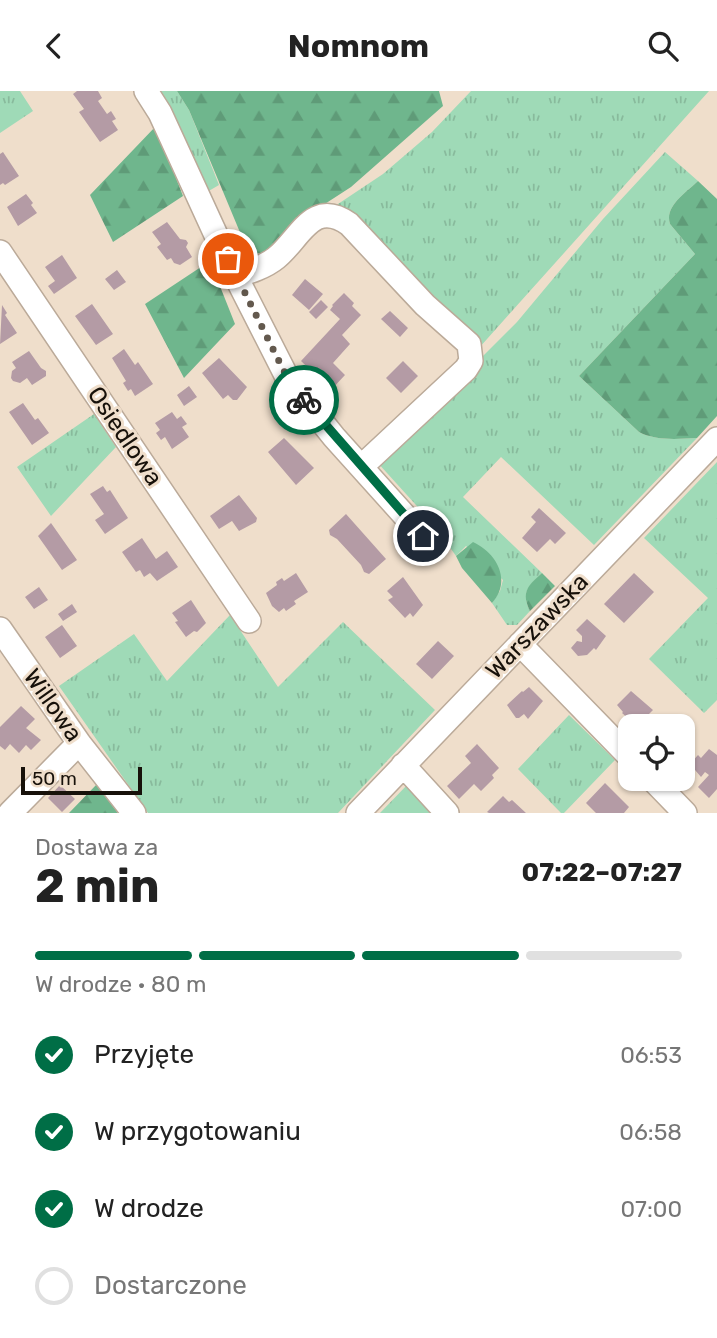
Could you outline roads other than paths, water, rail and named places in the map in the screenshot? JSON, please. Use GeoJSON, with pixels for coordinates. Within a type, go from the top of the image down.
{"type":"FeatureCollection","features":[{"type":"Feature","properties":{"kind":"street"},"geometry":{"type":"LineString","coordinates":[[146,91],[160,113],[236,276],[289,381],[423,536]]}},
{"type":"Feature","properties":{"kind":"street"},"geometry":{"type":"LineString","coordinates":[[236,276],[276,258],[307,224],[318,217],[338,216],[349,224],[425,305],[469,344],[471,361],[466,369],[361,467]]}},
{"type":"Feature","properties":{"kind":"street","name":"Osiedlowa"},"geometry":{"type":"LineString","coordinates":[[0,252],[249,621]]}},
{"type":"Feature","properties":{"kind":"street","name":"Warszawska"},"geometry":{"type":"LineString","coordinates":[[358,813],[717,439]]}},
{"type":"Feature","properties":{"kind":"street","name":"Willowa"},"geometry":{"type":"LineString","coordinates":[[0,629],[79,743],[134,813]]}},
{"type":"Feature","properties":{"kind":"street"},"geometry":{"type":"LineString","coordinates":[[520,644],[618,745]]}},
{"type":"Feature","properties":{"kind":"street"},"geometry":{"type":"LineString","coordinates":[[10,813],[79,743]]}},
{"type":"Feature","properties":{"kind":"street"},"geometry":{"type":"LineString","coordinates":[[403,765],[447,813]]}},
{"type":"Feature","properties":{"kind":"street"},"geometry":{"type":"LineString","coordinates":[[664,791],[685,813]]}}]}
